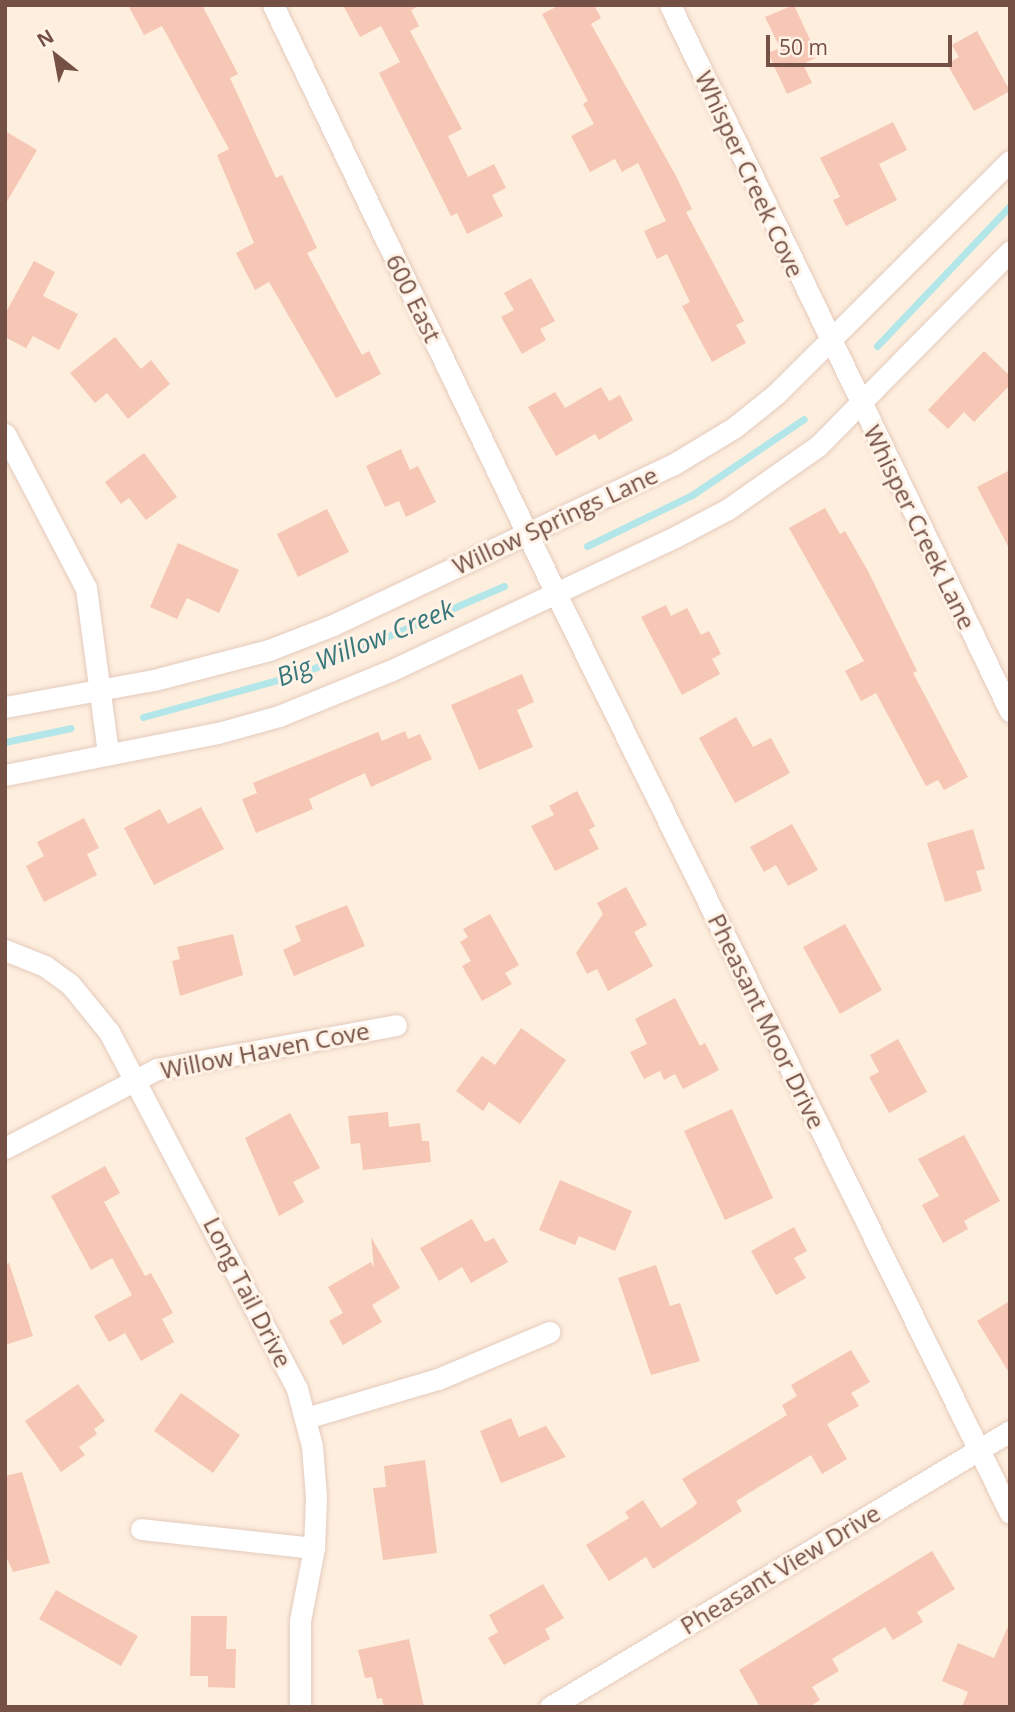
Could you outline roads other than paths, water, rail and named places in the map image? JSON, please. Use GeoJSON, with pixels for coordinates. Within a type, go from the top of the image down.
{"type":"FeatureCollection","features":[{"type":"Feature","properties":{"kind":"street","name":"600 East"},"geometry":{"type":"LineString","coordinates":[[273,5],[554,591]]}},
{"type":"Feature","properties":{"kind":"street","name":"Whisper Creek Cove"},"geometry":{"type":"LineString","coordinates":[[670,5],[831,343]]}},
{"type":"Feature","properties":{"kind":"street","name":"Willow Springs Lane"},"geometry":{"type":"LineString","coordinates":[[5,707],[102,690],[269,650],[333,625],[704,447],[776,394],[831,343],[1010,161]]}},
{"type":"Feature","properties":{"kind":"street"},"geometry":{"type":"LineString","coordinates":[[5,775],[218,733],[292,711],[390,671],[728,509],[818,446],[1010,251]]}},
{"type":"Feature","properties":{"kind":"street","name":"Whisper Creek Lane"},"geometry":{"type":"LineString","coordinates":[[831,343],[1010,711]]}},
{"type":"Feature","properties":{"kind":"street"},"geometry":{"type":"LineString","coordinates":[[5,434],[80,574],[89,603],[108,753]]}},
{"type":"Feature","properties":{"kind":"street","name":"Pheasant Moor Drive"},"geometry":{"type":"LineString","coordinates":[[554,591],[1010,1513]]}},
{"type":"Feature","properties":{"kind":"street","name":"Long Tail Drive"},"geometry":{"type":"LineString","coordinates":[[5,950],[45,966],[70,984],[110,1032],[283,1357],[306,1418],[315,1467],[314,1548],[300,1620],[300,1707]]}},
{"type":"Feature","properties":{"kind":"street","name":"Willow Haven Cove"},"geometry":{"type":"LineString","coordinates":[[5,1148],[136,1079],[199,1058],[396,1025]]}},
{"type":"Feature","properties":{"kind":"street"},"geometry":{"type":"LineString","coordinates":[[306,1418],[438,1379],[548,1332]]}},
{"type":"Feature","properties":{"kind":"street","name":"Pheasant View Drive"},"geometry":{"type":"LineString","coordinates":[[550,1707],[1010,1432]]}},
{"type":"Feature","properties":{"kind":"street"},"geometry":{"type":"LineString","coordinates":[[141,1529],[314,1548]]}},
{"type":"Feature","properties":{"kind":"waterway","name":"Big Willow Creek"},"geometry":{"type":"LineString","coordinates":[[877,346],[1010,206]]}},
{"type":"Feature","properties":{"kind":"waterway","name":"Big Willow Creek"},"geometry":{"type":"LineString","coordinates":[[587,546],[692,495],[804,419]]}},
{"type":"Feature","properties":{"kind":"waterway","name":"Big Willow Creek"},"geometry":{"type":"LineString","coordinates":[[143,717],[303,673],[504,586]]}},
{"type":"Feature","properties":{"kind":"waterway","name":"Big Willow Creek"},"geometry":{"type":"LineString","coordinates":[[5,742],[71,728]]}}]}
